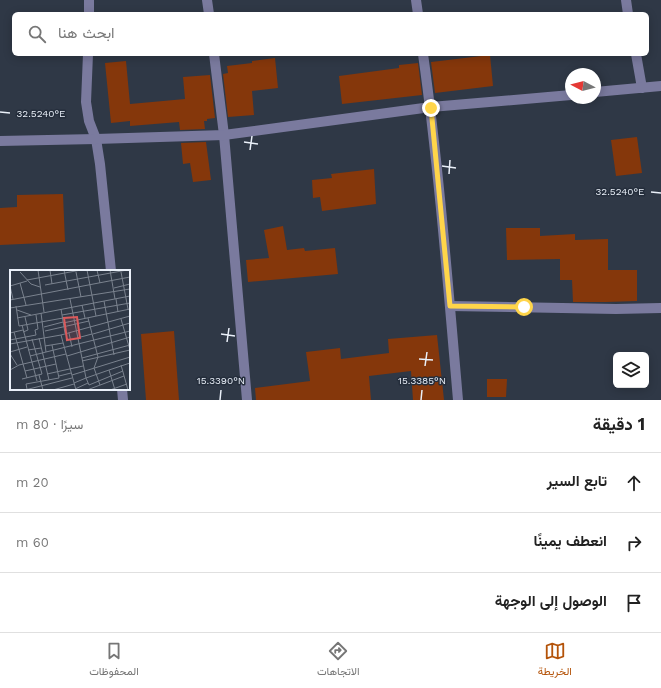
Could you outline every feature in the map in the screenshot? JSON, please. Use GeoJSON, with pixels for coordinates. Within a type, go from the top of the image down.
{"type":"FeatureCollection","features":[{"type":"Feature","properties":{"kind":"street"},"geometry":{"type":"LineString","coordinates":[[88,0],[89,12]]}},
{"type":"Feature","properties":{"kind":"street"},"geometry":{"type":"LineString","coordinates":[[207,0],[209,12]]}},
{"type":"Feature","properties":{"kind":"street"},"geometry":{"type":"LineString","coordinates":[[416,0],[418,12]]}},
{"type":"Feature","properties":{"kind":"street"},"geometry":{"type":"LineString","coordinates":[[626,0],[628,12]]}},
{"type":"Feature","properties":{"kind":"street"},"geometry":{"type":"LineString","coordinates":[[88,56],[86,102],[89,120],[96,139],[100,164],[110,270]]}},
{"type":"Feature","properties":{"kind":"street"},"geometry":{"type":"LineString","coordinates":[[214,56],[224,135],[247,400]]}},
{"type":"Feature","properties":{"kind":"street"},"geometry":{"type":"LineString","coordinates":[[424,56],[431,108],[458,400]]}},
{"type":"Feature","properties":{"kind":"street"},"geometry":{"type":"LineString","coordinates":[[636,56],[642,88]]}},
{"type":"Feature","properties":{"kind":"street"},"geometry":{"type":"LineString","coordinates":[[601,91],[661,86]]}},
{"type":"Feature","properties":{"kind":"street"},"geometry":{"type":"LineString","coordinates":[[0,141],[224,135],[431,108],[565,96]]}},
{"type":"Feature","properties":{"kind":"street"},"geometry":{"type":"LineString","coordinates":[[450,306],[616,309],[661,308]]}},
{"type":"Feature","properties":{"kind":"street"},"geometry":{"type":"LineString","coordinates":[[122,390],[123,400]]}},
{"type":"Feature","properties":{"kind":"building"},"geometry":{"type":"Polygon","coordinates":[[[490,56],[493,86],[435,93],[431,62],[490,56]]]}},
{"type":"Feature","properties":{"kind":"building"},"geometry":{"type":"Polygon","coordinates":[[[275,58],[278,88],[252,91],[254,115],[228,117],[223,74],[228,73],[227,66],[275,58]]]}},
{"type":"Feature","properties":{"kind":"building"},"geometry":{"type":"Polygon","coordinates":[[[126,61],[130,104],[185,99],[183,77],[210,75],[215,118],[204,121],[205,129],[180,130],[179,122],[130,126],[130,121],[111,123],[105,63],[126,61]]]}},
{"type":"Feature","properties":{"kind":"building"},"geometry":{"type":"Polygon","coordinates":[[[418,63],[422,95],[342,104],[339,76],[399,68],[399,65],[418,63]]]}},
{"type":"Feature","properties":{"kind":"building"},"geometry":{"type":"Polygon","coordinates":[[[637,137],[642,173],[616,176],[611,140],[637,137]]]}},
{"type":"Feature","properties":{"kind":"building"},"geometry":{"type":"Polygon","coordinates":[[[206,142],[211,180],[193,182],[190,163],[183,164],[181,143],[206,142]]]}},
{"type":"Feature","properties":{"kind":"building"},"geometry":{"type":"Polygon","coordinates":[[[374,169],[376,204],[322,211],[320,197],[313,198],[312,180],[332,178],[331,174],[374,169]]]}},
{"type":"Feature","properties":{"kind":"building"},"geometry":{"type":"Polygon","coordinates":[[[63,194],[65,242],[0,245],[0,208],[17,207],[17,195],[63,194]]]}},
{"type":"Feature","properties":{"kind":"building"},"geometry":{"type":"Polygon","coordinates":[[[283,226],[287,250],[304,248],[305,251],[335,248],[338,274],[248,282],[246,260],[269,258],[264,230],[283,226]]]}},
{"type":"Feature","properties":{"kind":"building"},"geometry":{"type":"Polygon","coordinates":[[[506,228],[540,228],[540,236],[575,234],[575,240],[608,239],[608,270],[637,270],[637,301],[573,302],[572,280],[560,280],[560,259],[507,260],[506,228]]]}},
{"type":"Feature","properties":{"kind":"building"},"geometry":{"type":"Polygon","coordinates":[[[174,331],[179,400],[146,400],[141,334],[174,331]]]}},
{"type":"Feature","properties":{"kind":"building"},"geometry":{"type":"Polygon","coordinates":[[[437,335],[444,400],[413,400],[411,371],[369,376],[371,400],[256,400],[255,388],[310,381],[306,352],[340,348],[341,359],[389,353],[388,339],[437,335]]]}},
{"type":"Feature","properties":{"kind":"building"},"geometry":{"type":"Polygon","coordinates":[[[487,379],[507,379],[506,397],[487,397],[487,379]]]}},
{"type":"Feature","properties":{"kind":"route"},"geometry":{"type":"LineString","coordinates":[[431,108],[450,306],[524,307]]}}]}
